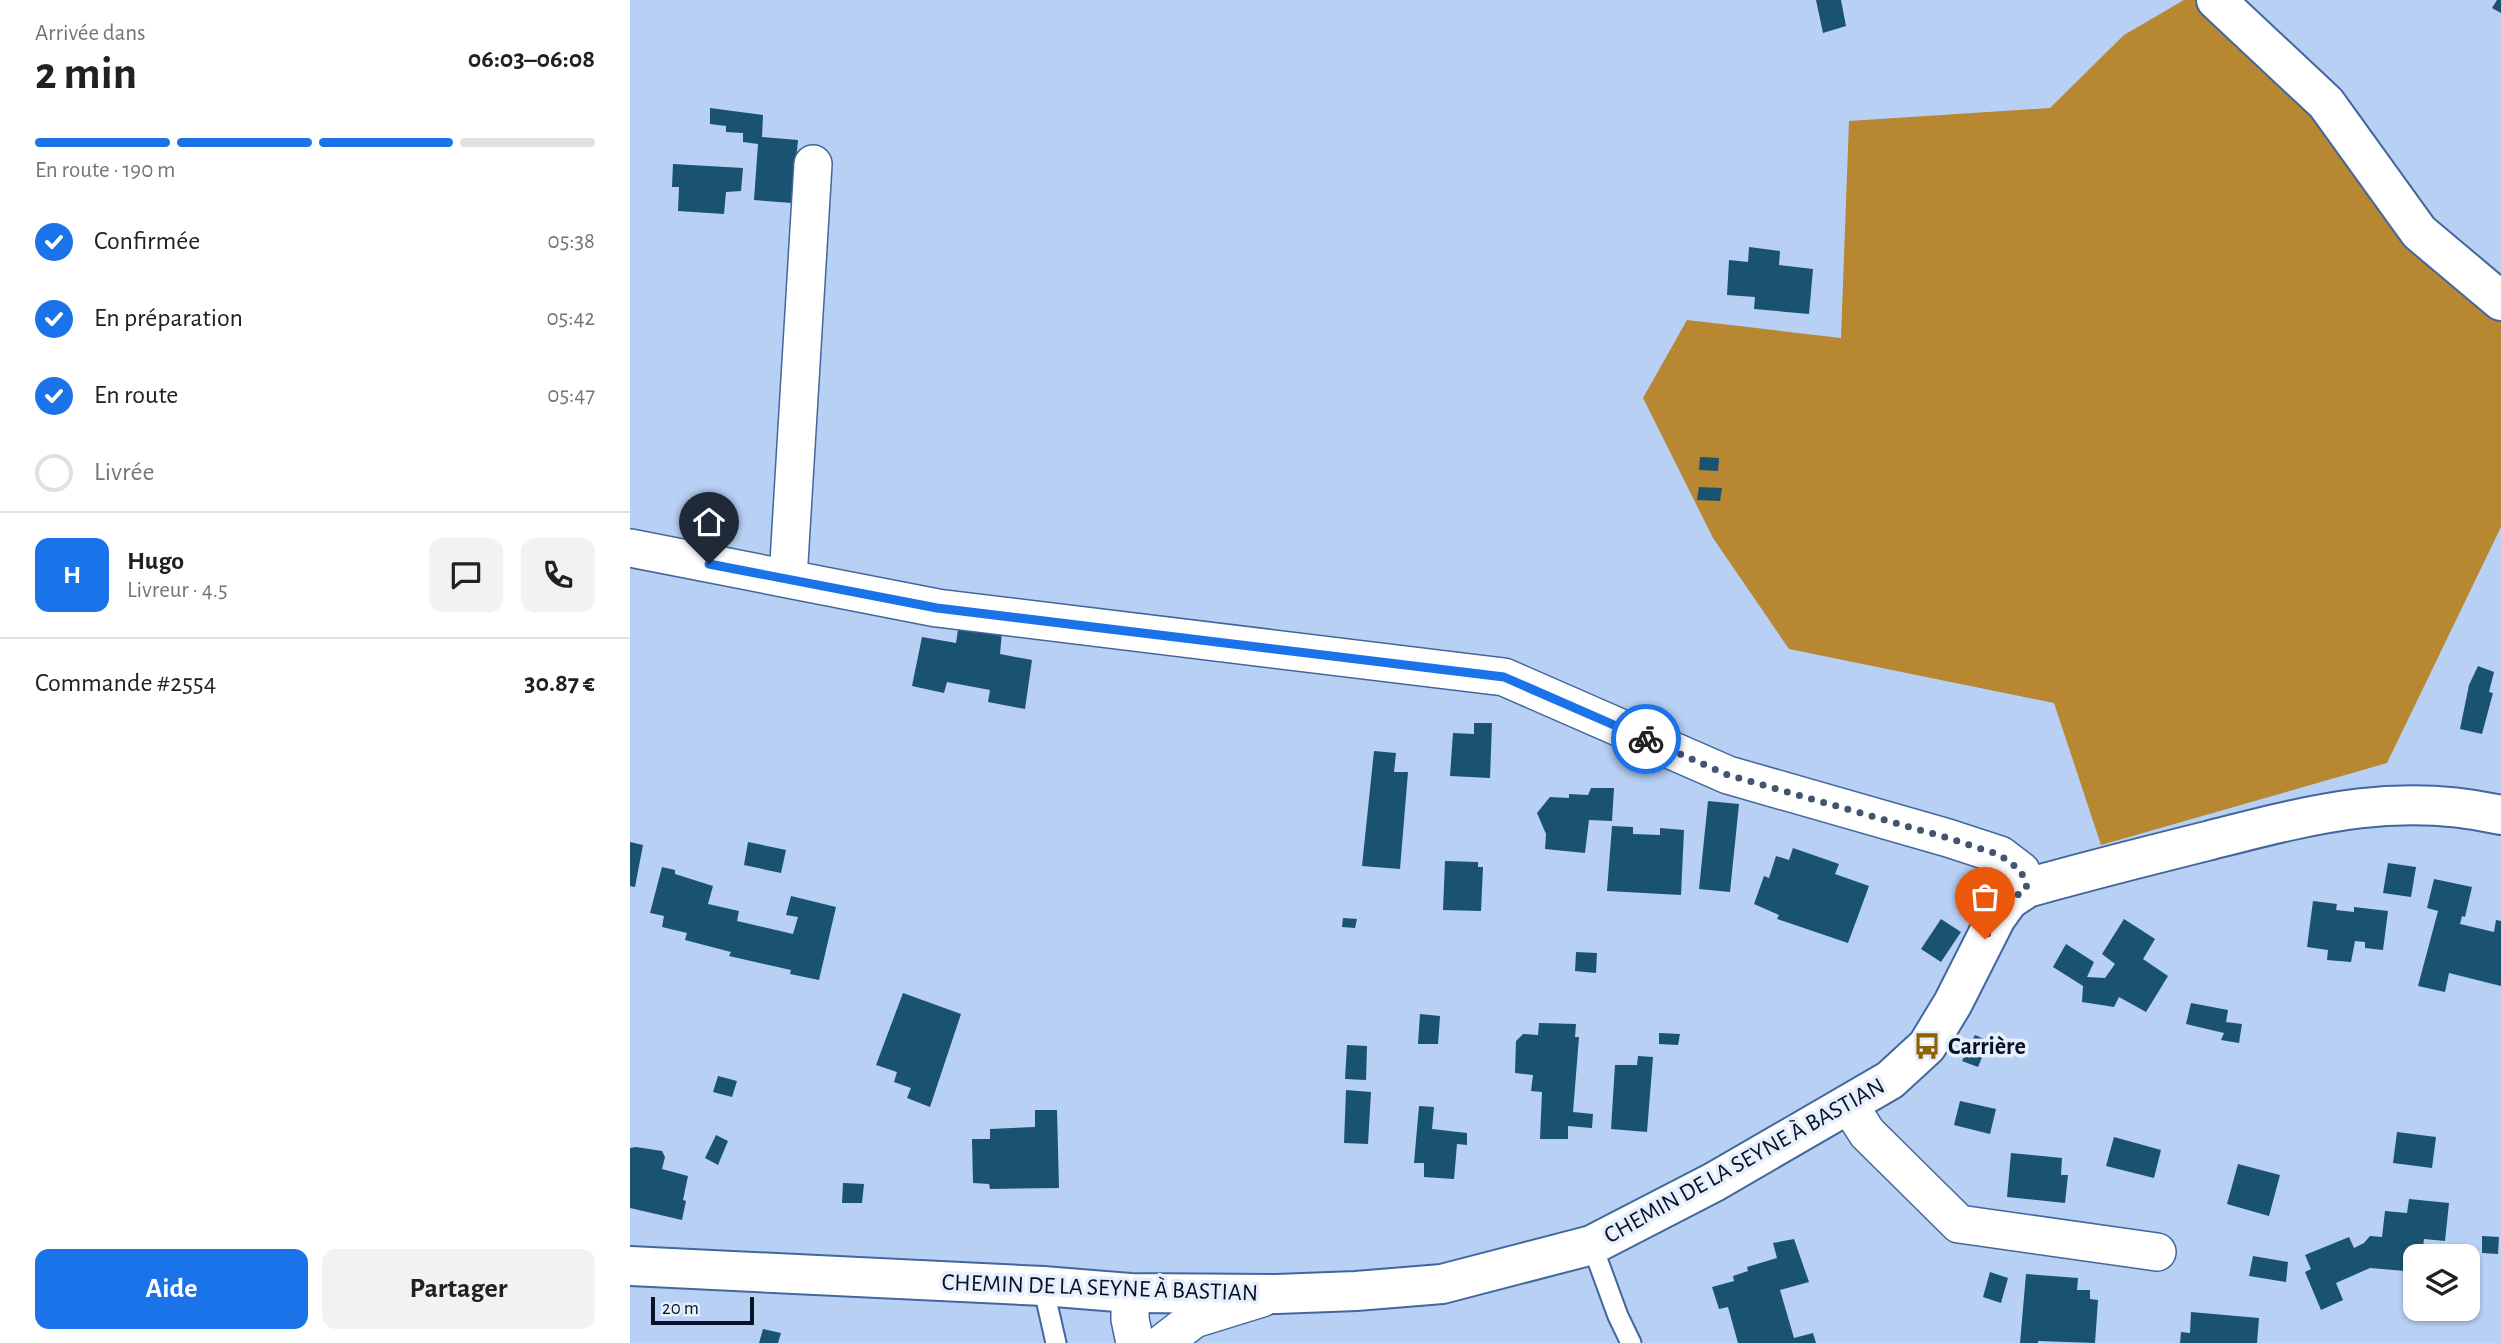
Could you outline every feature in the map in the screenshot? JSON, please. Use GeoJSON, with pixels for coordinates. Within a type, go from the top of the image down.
{"type":"FeatureCollection","features":[{"type":"Feature","properties":{"kind":"street"},"geometry":{"type":"LineString","coordinates":[[2216,0],[2326,103],[2419,232],[2501,301]]}},
{"type":"Feature","properties":{"kind":"street"},"geometry":{"type":"LineString","coordinates":[[788,579],[813,164]]}},
{"type":"Feature","properties":{"kind":"street"},"geometry":{"type":"LineString","coordinates":[[630,548],[937,608],[1504,677],[1728,775],[2000,855],[2021,871],[2027,888]]}},
{"type":"Feature","properties":{"kind":"street","name":"CHEMIN DE LA SEYNE À BASTIAN"},"geometry":{"type":"LineString","coordinates":[[630,1266],[1043,1286],[1130,1293],[1277,1294],[1442,1284],[1592,1245],[1714,1182],[1890,1080],[1927,1046],[1953,1003],[1996,918],[2009,900],[2027,888],[2248,830],[2350,808],[2452,805],[2501,815]]}},
{"type":"Feature","properties":{"kind":"street"},"geometry":{"type":"LineString","coordinates":[[1849,1105],[1867,1133],[1959,1224],[2157,1252]]}},
{"type":"Feature","properties":{"kind":"street"},"geometry":{"type":"LineString","coordinates":[[1130,1293],[1130,1319],[1135,1343]]}},
{"type":"Feature","properties":{"kind":"street"},"geometry":{"type":"LineString","coordinates":[[1163,1343],[1194,1319],[1277,1294]]}},
{"type":"Feature","properties":{"kind":"lane"},"geometry":{"type":"LineString","coordinates":[[1592,1245],[1631,1343]]}},
{"type":"Feature","properties":{"kind":"lane"},"geometry":{"type":"LineString","coordinates":[[1043,1286],[1056,1343]]}},
{"type":"Feature","properties":{"kind":"shaded area"},"geometry":{"type":"Polygon","coordinates":[[[2184,0],[2204,0],[2501,317],[2501,527],[2387,763],[2101,845],[2054,703],[1789,649],[1713,538],[1643,398],[1687,320],[1841,338],[1849,121],[2050,108],[2124,35],[2184,0]]]}},
{"type":"Feature","properties":{"kind":"building"},"geometry":{"type":"Polygon","coordinates":[[[1816,0],[1841,0],[1846,26],[1823,33],[1816,0]]]}},
{"type":"Feature","properties":{"kind":"building"},"geometry":{"type":"Polygon","coordinates":[[[2497,0],[2501,0],[2501,13],[2492,8],[2497,0]]]}},
{"type":"Feature","properties":{"kind":"building"},"geometry":{"type":"Polygon","coordinates":[[[710,108],[763,115],[762,137],[798,140],[792,203],[754,200],[758,144],[743,142],[743,133],[726,132],[726,126],[710,124],[710,108]]]}},
{"type":"Feature","properties":{"kind":"building"},"geometry":{"type":"Polygon","coordinates":[[[673,164],[743,168],[741,191],[726,192],[724,214],[678,211],[679,187],[672,187],[673,164]]]}},
{"type":"Feature","properties":{"kind":"building"},"geometry":{"type":"Polygon","coordinates":[[[1749,247],[1780,251],[1779,265],[1813,269],[1809,314],[1754,309],[1755,297],[1727,295],[1729,260],[1748,262],[1749,247]]]}},
{"type":"Feature","properties":{"kind":"building"},"geometry":{"type":"Polygon","coordinates":[[[1700,457],[1719,458],[1718,471],[1699,470],[1700,457]]]}},
{"type":"Feature","properties":{"kind":"building"},"geometry":{"type":"Polygon","coordinates":[[[1699,487],[1722,488],[1720,501],[1697,500],[1699,487]]]}},
{"type":"Feature","properties":{"kind":"building"},"geometry":{"type":"Polygon","coordinates":[[[959,623],[1002,631],[1000,654],[1032,660],[1025,709],[988,702],[990,690],[947,682],[944,693],[912,686],[922,637],[956,643],[959,623]]]}},
{"type":"Feature","properties":{"kind":"building"},"geometry":{"type":"Polygon","coordinates":[[[2478,666],[2494,672],[2489,692],[2493,693],[2482,734],[2460,729],[2469,685],[2478,666]]]}},
{"type":"Feature","properties":{"kind":"building"},"geometry":{"type":"Polygon","coordinates":[[[1474,723],[1492,723],[1490,778],[1450,776],[1453,733],[1474,734],[1474,723]]]}},
{"type":"Feature","properties":{"kind":"building"},"geometry":{"type":"Polygon","coordinates":[[[1374,751],[1396,753],[1394,772],[1408,772],[1400,869],[1362,866],[1374,751]]]}},
{"type":"Feature","properties":{"kind":"building"},"geometry":{"type":"Polygon","coordinates":[[[1591,788],[1614,788],[1612,821],[1589,820],[1585,853],[1545,849],[1546,834],[1537,813],[1550,797],[1588,795],[1591,788]]]}},
{"type":"Feature","properties":{"kind":"building"},"geometry":{"type":"Polygon","coordinates":[[[1708,801],[1739,804],[1730,892],[1699,889],[1708,801]]]}},
{"type":"Feature","properties":{"kind":"building"},"geometry":{"type":"Polygon","coordinates":[[[1612,826],[1633,827],[1633,834],[1660,835],[1660,828],[1684,830],[1681,895],[1607,891],[1612,826]]]}},
{"type":"Feature","properties":{"kind":"building"},"geometry":{"type":"Polygon","coordinates":[[[630,842],[643,845],[635,887],[630,886],[630,842]]]}},
{"type":"Feature","properties":{"kind":"building"},"geometry":{"type":"Polygon","coordinates":[[[748,842],[786,850],[781,873],[744,865],[748,842]]]}},
{"type":"Feature","properties":{"kind":"building"},"geometry":{"type":"Polygon","coordinates":[[[1793,848],[1839,864],[1835,874],[1869,886],[1848,943],[1777,919],[1779,915],[1754,904],[1764,876],[1769,878],[1776,856],[1789,860],[1793,848]]]}},
{"type":"Feature","properties":{"kind":"building"},"geometry":{"type":"Polygon","coordinates":[[[1445,861],[1478,862],[1478,867],[1483,867],[1481,911],[1443,910],[1445,861]]]}},
{"type":"Feature","properties":{"kind":"building"},"geometry":{"type":"Polygon","coordinates":[[[2388,863],[2416,867],[2411,897],[2383,893],[2388,863]]]}},
{"type":"Feature","properties":{"kind":"building"},"geometry":{"type":"Polygon","coordinates":[[[662,867],[713,886],[708,904],[739,911],[737,921],[793,934],[798,917],[786,915],[791,896],[836,907],[819,980],[790,974],[791,970],[729,956],[731,952],[685,940],[687,933],[662,927],[664,916],[650,913],[662,867]]]}},
{"type":"Feature","properties":{"kind":"building"},"geometry":{"type":"Polygon","coordinates":[[[2434,879],[2472,887],[2465,917],[2462,916],[2460,924],[2494,932],[2496,920],[2501,921],[2501,986],[2449,973],[2445,992],[2418,986],[2438,911],[2427,908],[2434,879]]]}},
{"type":"Feature","properties":{"kind":"building"},"geometry":{"type":"Polygon","coordinates":[[[2313,901],[2337,904],[2336,910],[2354,912],[2354,907],[2388,911],[2383,950],[2365,948],[2365,942],[2355,941],[2351,962],[2327,960],[2328,950],[2307,947],[2313,901]]]}},
{"type":"Feature","properties":{"kind":"building"},"geometry":{"type":"Polygon","coordinates":[[[1343,918],[1357,919],[1355,928],[1342,927],[1343,918]]]}},
{"type":"Feature","properties":{"kind":"building"},"geometry":{"type":"Polygon","coordinates":[[[1941,919],[1961,932],[1941,962],[1921,949],[1941,919]]]}},
{"type":"Feature","properties":{"kind":"building"},"geometry":{"type":"Polygon","coordinates":[[[2124,919],[2155,939],[2143,959],[2168,976],[2146,1012],[2119,997],[2114,1007],[2082,1002],[2083,986],[2053,967],[2066,944],[2094,962],[2087,977],[2105,978],[2115,964],[2102,954],[2124,919]]]}},
{"type":"Feature","properties":{"kind":"building"},"geometry":{"type":"Polygon","coordinates":[[[1576,952],[1597,953],[1596,973],[1575,971],[1576,952]]]}},
{"type":"Feature","properties":{"kind":"building"},"geometry":{"type":"Polygon","coordinates":[[[903,993],[961,1014],[930,1107],[907,1098],[911,1088],[894,1082],[897,1072],[876,1065],[903,993]]]}},
{"type":"Feature","properties":{"kind":"building"},"geometry":{"type":"Polygon","coordinates":[[[2191,1003],[2228,1010],[2226,1022],[2242,1024],[2239,1043],[2221,1040],[2224,1033],[2186,1024],[2191,1003]]]}},
{"type":"Feature","properties":{"kind":"building"},"geometry":{"type":"Polygon","coordinates":[[[1420,1014],[1440,1016],[1438,1044],[1418,1044],[1420,1014]]]}},
{"type":"Feature","properties":{"kind":"building"},"geometry":{"type":"Polygon","coordinates":[[[1539,1023],[1576,1024],[1575,1037],[1579,1037],[1573,1112],[1593,1114],[1592,1128],[1568,1126],[1568,1139],[1540,1139],[1542,1092],[1531,1091],[1533,1075],[1515,1073],[1516,1041],[1523,1034],[1538,1035],[1539,1023]]]}},
{"type":"Feature","properties":{"kind":"building"},"geometry":{"type":"Polygon","coordinates":[[[1659,1033],[1680,1034],[1678,1045],[1659,1044],[1659,1033]]]}},
{"type":"Feature","properties":{"kind":"building"},"geometry":{"type":"Polygon","coordinates":[[[1975,1035],[1989,1041],[1978,1067],[1962,1061],[1975,1035]]]}},
{"type":"Feature","properties":{"kind":"building"},"geometry":{"type":"Polygon","coordinates":[[[1347,1045],[1367,1046],[1366,1080],[1345,1079],[1347,1045]]]}},
{"type":"Feature","properties":{"kind":"building"},"geometry":{"type":"Polygon","coordinates":[[[1638,1056],[1653,1057],[1647,1132],[1611,1129],[1615,1065],[1637,1065],[1638,1056]]]}},
{"type":"Feature","properties":{"kind":"building"},"geometry":{"type":"Polygon","coordinates":[[[718,1076],[737,1081],[732,1097],[713,1092],[718,1076]]]}},
{"type":"Feature","properties":{"kind":"building"},"geometry":{"type":"Polygon","coordinates":[[[1346,1090],[1371,1092],[1368,1144],[1344,1143],[1346,1090]]]}},
{"type":"Feature","properties":{"kind":"building"},"geometry":{"type":"Polygon","coordinates":[[[1960,1101],[1996,1109],[1990,1134],[1954,1125],[1960,1101]]]}},
{"type":"Feature","properties":{"kind":"building"},"geometry":{"type":"Polygon","coordinates":[[[1419,1106],[1434,1107],[1432,1129],[1467,1133],[1467,1145],[1457,1144],[1454,1179],[1424,1177],[1424,1163],[1414,1163],[1419,1106]]]}},
{"type":"Feature","properties":{"kind":"building"},"geometry":{"type":"Polygon","coordinates":[[[1035,1110],[1057,1110],[1059,1188],[990,1189],[989,1184],[973,1183],[972,1139],[990,1139],[990,1129],[1035,1127],[1035,1110]]]}},
{"type":"Feature","properties":{"kind":"building"},"geometry":{"type":"Polygon","coordinates":[[[2397,1132],[2436,1137],[2432,1168],[2393,1163],[2397,1132]]]}},
{"type":"Feature","properties":{"kind":"building"},"geometry":{"type":"Polygon","coordinates":[[[716,1135],[728,1141],[718,1165],[705,1158],[716,1135]]]}},
{"type":"Feature","properties":{"kind":"building"},"geometry":{"type":"Polygon","coordinates":[[[2114,1137],[2161,1150],[2154,1178],[2106,1166],[2114,1137]]]}},
{"type":"Feature","properties":{"kind":"building"},"geometry":{"type":"Polygon","coordinates":[[[630,1148],[662,1151],[665,1157],[662,1169],[688,1176],[682,1220],[630,1208],[630,1148]]]}},
{"type":"Feature","properties":{"kind":"building"},"geometry":{"type":"Polygon","coordinates":[[[2011,1153],[2062,1158],[2061,1175],[2068,1175],[2065,1203],[2007,1197],[2011,1153]]]}},
{"type":"Feature","properties":{"kind":"building"},"geometry":{"type":"Polygon","coordinates":[[[2238,1164],[2280,1175],[2269,1216],[2227,1204],[2238,1164]]]}},
{"type":"Feature","properties":{"kind":"building"},"geometry":{"type":"Polygon","coordinates":[[[843,1183],[864,1184],[862,1203],[842,1203],[843,1183]]]}},
{"type":"Feature","properties":{"kind":"building"},"geometry":{"type":"Polygon","coordinates":[[[2409,1199],[2449,1203],[2445,1241],[2424,1239],[2423,1244],[2403,1244],[2403,1271],[2370,1268],[2336,1283],[2343,1300],[2321,1310],[2305,1272],[2311,1269],[2305,1255],[2349,1237],[2354,1248],[2370,1236],[2382,1237],[2385,1211],[2407,1213],[2409,1199]]]}},
{"type":"Feature","properties":{"kind":"building"},"geometry":{"type":"Polygon","coordinates":[[[2482,1236],[2499,1237],[2498,1254],[2482,1253],[2482,1236]]]}},
{"type":"Feature","properties":{"kind":"building"},"geometry":{"type":"Polygon","coordinates":[[[1794,1239],[1809,1282],[1780,1290],[1794,1338],[1813,1333],[1816,1343],[1738,1343],[1728,1307],[1719,1309],[1712,1287],[1734,1281],[1733,1276],[1748,1271],[1747,1267],[1777,1258],[1773,1243],[1794,1239]]]}},
{"type":"Feature","properties":{"kind":"building"},"geometry":{"type":"Polygon","coordinates":[[[2253,1256],[2288,1262],[2286,1282],[2249,1276],[2253,1256]]]}},
{"type":"Feature","properties":{"kind":"building"},"geometry":{"type":"Polygon","coordinates":[[[1990,1272],[2008,1278],[2001,1303],[1983,1297],[1990,1272]]]}},
{"type":"Feature","properties":{"kind":"building"},"geometry":{"type":"Polygon","coordinates":[[[2026,1274],[2078,1278],[2077,1290],[2090,1290],[2090,1299],[2098,1300],[2095,1343],[2020,1343],[2026,1274]]]}},
{"type":"Feature","properties":{"kind":"building"},"geometry":{"type":"Polygon","coordinates":[[[2191,1312],[2259,1318],[2257,1343],[2180,1343],[2181,1332],[2190,1333],[2191,1312]]]}},
{"type":"Feature","properties":{"kind":"building"},"geometry":{"type":"Polygon","coordinates":[[[763,1329],[781,1333],[778,1343],[759,1343],[763,1329]]]}},
{"type":"Feature","properties":{"kind":"way so far"},"geometry":{"type":"LineString","coordinates":[[1646,739],[1728,775],[2000,855],[2021,871],[2027,888],[2009,900],[1985,939]]}},
{"type":"Feature","properties":{"kind":"place","name":"Carrière"},"geometry":{"type":"Point","coordinates":[1927,1046]}},
{"type":"Feature","properties":{"kind":"route"},"geometry":{"type":"LineString","coordinates":[[709,564],[937,608],[1504,677],[1646,739]]}}]}
